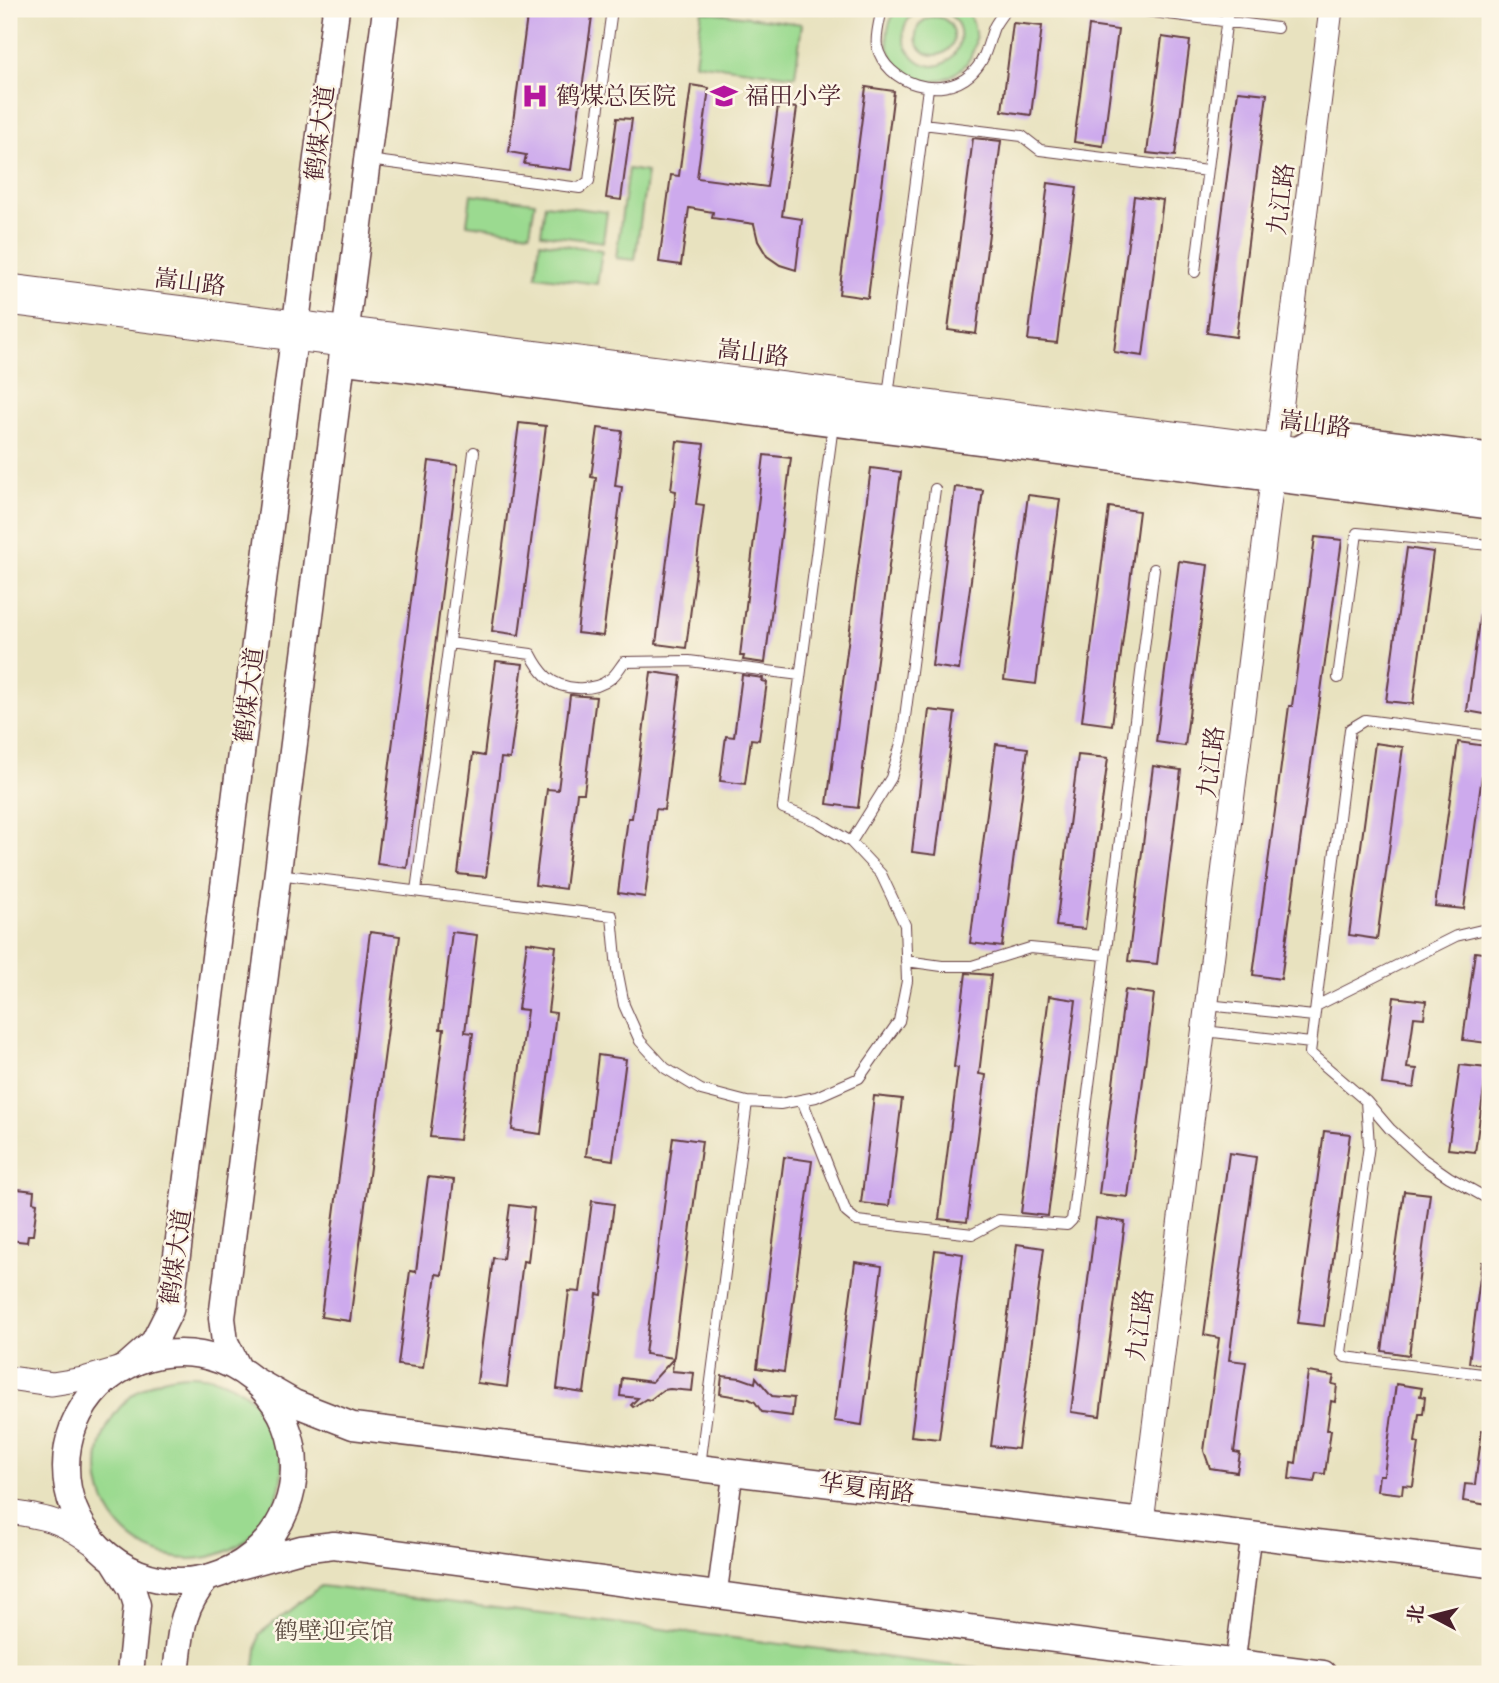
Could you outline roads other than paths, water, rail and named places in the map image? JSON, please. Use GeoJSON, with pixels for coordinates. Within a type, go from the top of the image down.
{"type":"FeatureCollection","features":[{"type":"Feature","properties":{"kind":"main road","name":"鹤煤大道"},"geometry":{"type":"LineString","coordinates":[[130,1674],[137,1605],[132,1589],[87,1533],[71,1500],[66,1465],[68,1448],[79,1415],[88,1400],[106,1381],[154,1342],[170,1310],[336,9]]}},
{"type":"Feature","properties":{"kind":"main road","name":"鹤煤大道"},"geometry":{"type":"LineString","coordinates":[[106,1554],[139,1574],[167,1581],[206,1579],[236,1567],[257,1552],[270,1538],[281,1521],[293,1485],[294,1465],[287,1427],[273,1402],[246,1374],[225,1342],[222,1318],[386,9]]}},
{"type":"Feature","properties":{"kind":"main road","name":"鹤煤大道"},"geometry":{"type":"LineString","coordinates":[[126,1366],[163,1354],[183,1352],[221,1360],[246,1374]]}},
{"type":"Feature","properties":{"kind":"main road","name":"华夏南路"},"geometry":{"type":"LineString","coordinates":[[246,1374],[293,1403],[353,1426],[1490,1564]]}},
{"type":"Feature","properties":{"kind":"main road"},"geometry":{"type":"LineString","coordinates":[[236,1567],[301,1549],[334,1545],[1323,1674]]}},
{"type":"Feature","properties":{"kind":"main road"},"geometry":{"type":"LineString","coordinates":[[176,1674],[183,1618],[191,1597],[206,1579]]}},
{"type":"Feature","properties":{"kind":"street","name":"九江路"},"geometry":{"type":"LineString","coordinates":[[1134,1521],[1207,1005],[1271,460],[1316,9]]}},
{"type":"Feature","properties":{"kind":"street","name":"九江路"},"geometry":{"type":"LineString","coordinates":[[1134,1521],[1331,9]]}},
{"type":"Feature","properties":{"kind":"street","name":"嵩山路"},"geometry":{"type":"LineString","coordinates":[[9,286],[295,330],[344,346],[1271,460],[1490,490]]}},
{"type":"Feature","properties":{"kind":"street","name":"嵩山路"},"geometry":{"type":"LineString","coordinates":[[9,303],[295,330]]}},
{"type":"Feature","properties":{"kind":"street","name":"嵩山路"},"geometry":{"type":"LineString","coordinates":[[344,346],[888,397],[1271,460],[1490,473]]}},
{"type":"Feature","properties":{"kind":"street"},"geometry":{"type":"LineString","coordinates":[[344,346],[833,425],[1271,460],[1490,509]]}},
{"type":"Feature","properties":{"kind":"street"},"geometry":{"type":"LineString","coordinates":[[1271,460],[1323,432],[1490,453]]}},
{"type":"Feature","properties":{"kind":"street"},"geometry":{"type":"LineString","coordinates":[[9,1378],[52,1384],[83,1379],[126,1366]]}},
{"type":"Feature","properties":{"kind":"street"},"geometry":{"type":"LineString","coordinates":[[717,1595],[733,1472]]}},
{"type":"Feature","properties":{"kind":"street"},"geometry":{"type":"LineString","coordinates":[[9,1512],[42,1517],[70,1527],[106,1554]]}},
{"type":"Feature","properties":{"kind":"street"},"geometry":{"type":"LineString","coordinates":[[1235,1663],[1251,1535]]}},
{"type":"Feature","properties":{"kind":"lane"},"geometry":{"type":"LineString","coordinates":[[367,160],[580,188],[589,181],[612,9]]}},
{"type":"Feature","properties":{"kind":"lane"},"geometry":{"type":"LineString","coordinates":[[881,9],[877,46],[887,66],[904,80],[928,88],[948,86],[968,77],[984,60],[995,26],[1006,9]]}},
{"type":"Feature","properties":{"kind":"lane"},"geometry":{"type":"LineString","coordinates":[[1130,9],[1277,28]]}},
{"type":"Feature","properties":{"kind":"lane"},"geometry":{"type":"LineString","coordinates":[[1195,272],[1228,9]]}},
{"type":"Feature","properties":{"kind":"lane"},"geometry":{"type":"LineString","coordinates":[[888,397],[928,88]]}},
{"type":"Feature","properties":{"kind":"lane"},"geometry":{"type":"LineString","coordinates":[[923,124],[1022,136],[1040,150],[1207,171]]}},
{"type":"Feature","properties":{"kind":"lane"},"geometry":{"type":"LineString","coordinates":[[278,874],[612,916],[617,969],[624,1005],[640,1041],[665,1068],[701,1090],[747,1102],[780,1104],[816,1097],[859,1078],[899,1021],[907,981],[905,925],[881,874],[851,842],[816,821],[783,808],[833,425]]}},
{"type":"Feature","properties":{"kind":"lane"},"geometry":{"type":"LineString","coordinates":[[416,891],[474,452]]}},
{"type":"Feature","properties":{"kind":"lane"},"geometry":{"type":"LineString","coordinates":[[851,842],[891,778],[902,740],[935,489]]}},
{"type":"Feature","properties":{"kind":"lane"},"geometry":{"type":"LineString","coordinates":[[1338,678],[1357,533],[1490,545]]}},
{"type":"Feature","properties":{"kind":"lane"},"geometry":{"type":"LineString","coordinates":[[802,1100],[846,1212],[857,1221],[973,1234],[999,1220],[1018,1219],[1067,1226],[1072,1220],[1154,569]]}},
{"type":"Feature","properties":{"kind":"lane"},"geometry":{"type":"LineString","coordinates":[[449,643],[531,654],[549,679],[564,686],[583,688],[599,686],[613,678],[624,662],[689,661],[800,675]]}},
{"type":"Feature","properties":{"kind":"lane"},"geometry":{"type":"LineString","coordinates":[[1490,736],[1365,720],[1350,729],[1310,1053],[1366,1101],[1390,1129],[1423,1159],[1490,1200]]}},
{"type":"Feature","properties":{"kind":"lane"},"geometry":{"type":"LineString","coordinates":[[1207,1005],[1315,1011],[1456,936],[1490,928]]}},
{"type":"Feature","properties":{"kind":"lane"},"geometry":{"type":"LineString","coordinates":[[906,961],[943,966],[972,966],[1031,948],[1105,955]]}},
{"type":"Feature","properties":{"kind":"lane"},"geometry":{"type":"LineString","coordinates":[[1203,1031],[1311,1043]]}},
{"type":"Feature","properties":{"kind":"lane"},"geometry":{"type":"LineString","coordinates":[[1366,1101],[1369,1145],[1341,1352],[1345,1357],[1490,1375]]}},
{"type":"Feature","properties":{"kind":"lane"},"geometry":{"type":"LineString","coordinates":[[700,1468],[747,1102]]}},
{"type":"Feature","properties":{"kind":"place","name":"鹤煤总医院"},"geometry":{"type":"Point","coordinates":[535,96]}},
{"type":"Feature","properties":{"kind":"place","name":"福田小学"},"geometry":{"type":"Point","coordinates":[724,96]}},
{"type":"Feature","properties":{"kind":"park label","name":"鹤壁迎宾馆"},"geometry":{"type":"Point","coordinates":[334,1631]}}]}
